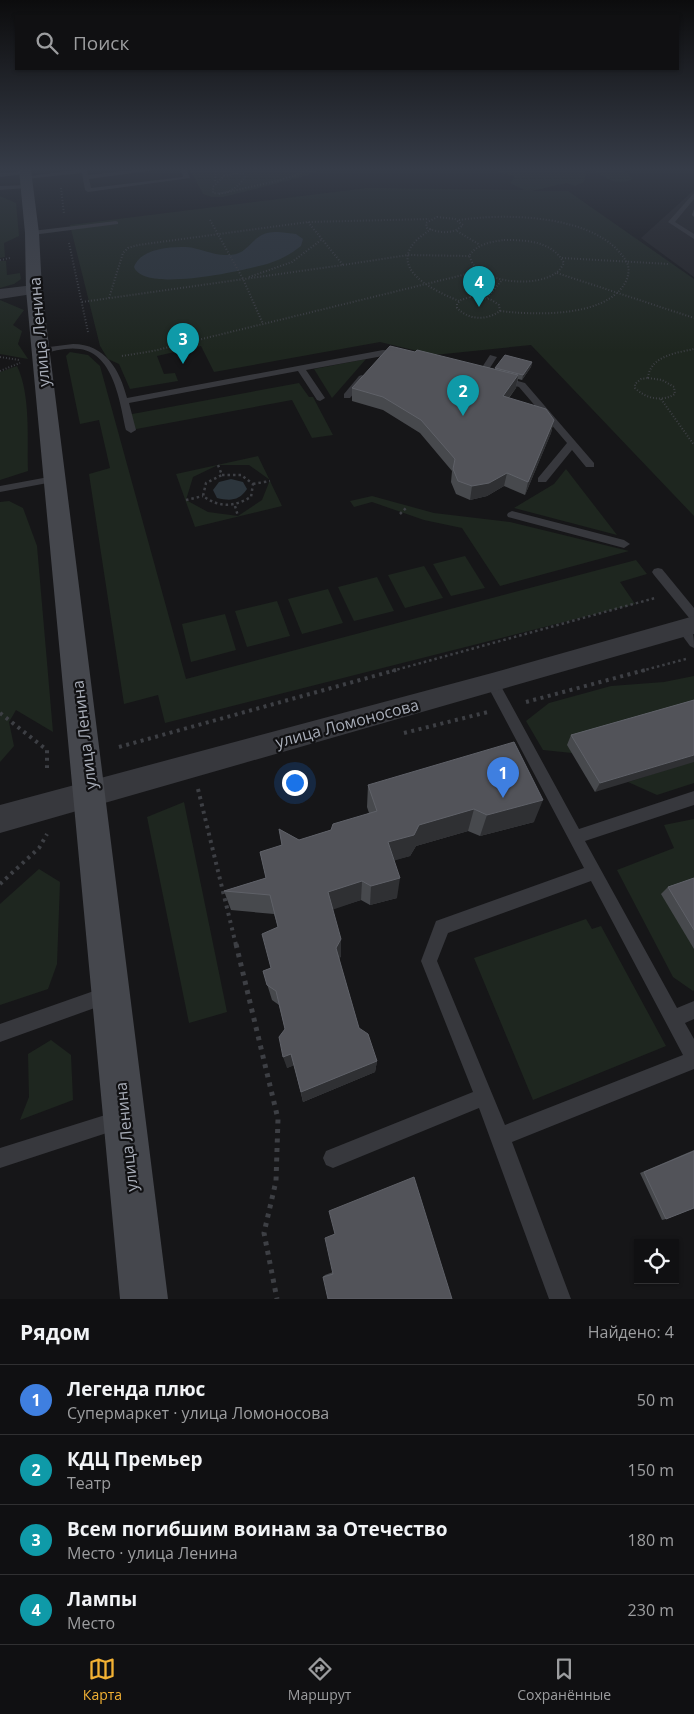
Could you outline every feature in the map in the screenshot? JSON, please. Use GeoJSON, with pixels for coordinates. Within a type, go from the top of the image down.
{"type":"FeatureCollection","features":[{"type":"Feature","properties":{"kind":"street","name":"улица Ленина"},"geometry":{"type":"LineString","coordinates":[[32,233],[34,290],[33,356],[54,480],[144,1299]]}},
{"type":"Feature","properties":{"kind":"street"},"geometry":{"type":"LineString","coordinates":[[0,294],[34,290]]}},
{"type":"Feature","properties":{"kind":"street","name":"улица Ломоносова"},"geometry":{"type":"LineString","coordinates":[[0,819],[691,628]]}},
{"type":"Feature","properties":{"kind":"lane"},"geometry":{"type":"LineString","coordinates":[[32,233],[52,231]]}},
{"type":"Feature","properties":{"kind":"lane"},"geometry":{"type":"LineString","coordinates":[[33,356],[66,347],[83,347],[99,352],[112,371],[124,401],[131,430]]}},
{"type":"Feature","properties":{"kind":"lane"},"geometry":{"type":"LineString","coordinates":[[124,401],[383,353],[394,352],[414,357]]}},
{"type":"Feature","properties":{"kind":"lane"},"geometry":{"type":"LineString","coordinates":[[347,396],[383,353]]}},
{"type":"Feature","properties":{"kind":"lane"},"geometry":{"type":"LineString","coordinates":[[481,374],[493,357]]}},
{"type":"Feature","properties":{"kind":"lane"},"geometry":{"type":"LineString","coordinates":[[300,368],[320,398]]}},
{"type":"Feature","properties":{"kind":"lane"},"geometry":{"type":"LineString","coordinates":[[472,372],[522,385],[590,465]]}},
{"type":"Feature","properties":{"kind":"lane"},"geometry":{"type":"LineString","coordinates":[[542,480],[572,444]]}},
{"type":"Feature","properties":{"kind":"lane"},"geometry":{"type":"LineString","coordinates":[[0,489],[54,480]]}},
{"type":"Feature","properties":{"kind":"lane"},"geometry":{"type":"LineString","coordinates":[[512,515],[624,544]]}},
{"type":"Feature","properties":{"kind":"lane"},"geometry":{"type":"LineString","coordinates":[[658,572],[675,592],[691,628]]}},
{"type":"Feature","properties":{"kind":"lane"},"geometry":{"type":"LineString","coordinates":[[492,683],[694,1059],[500,1137]]}},
{"type":"Feature","properties":{"kind":"lane"},"geometry":{"type":"LineString","coordinates":[[575,837],[694,798]]}},
{"type":"Feature","properties":{"kind":"lane"},"geometry":{"type":"LineString","coordinates":[[560,1299],[500,1137],[428,961],[442,927],[594,872]]}},
{"type":"Feature","properties":{"kind":"lane"},"geometry":{"type":"LineString","coordinates":[[0,1033],[111,994]]}},
{"type":"Feature","properties":{"kind":"lane"},"geometry":{"type":"LineString","coordinates":[[673,1019],[694,1010]]}},
{"type":"Feature","properties":{"kind":"lane"},"geometry":{"type":"LineString","coordinates":[[333,1158],[484,1097]]}},
{"type":"Feature","properties":{"kind":"lane"},"geometry":{"type":"LineString","coordinates":[[0,1158],[123,1118]]}},
{"type":"Feature","properties":{"kind":"path"},"geometry":{"type":"LineString","coordinates":[[66,231],[92,350]]}},
{"type":"Feature","properties":{"kind":"path"},"geometry":{"type":"LineString","coordinates":[[216,231],[243,279],[263,324]]}},
{"type":"Feature","properties":{"kind":"path"},"geometry":{"type":"LineString","coordinates":[[109,298],[123,253],[128,248],[243,231]]}},
{"type":"Feature","properties":{"kind":"path"},"geometry":{"type":"LineString","coordinates":[[315,231],[343,265]]}},
{"type":"Feature","properties":{"kind":"path"},"geometry":{"type":"LineString","coordinates":[[430,231],[415,240],[408,255],[410,268],[424,284],[444,296],[459,302],[470,297],[486,298],[499,305],[500,311]]}},
{"type":"Feature","properties":{"kind":"path"},"geometry":{"type":"LineString","coordinates":[[434,231],[456,231],[480,245]]}},
{"type":"Feature","properties":{"kind":"path"},"geometry":{"type":"LineString","coordinates":[[459,302],[457,308],[459,311],[470,316],[491,316],[500,311],[526,313],[570,310],[592,305],[616,292],[626,281],[628,274],[626,261],[620,252],[603,240],[583,231]]}},
{"type":"Feature","properties":{"kind":"path"},"geometry":{"type":"LineString","coordinates":[[243,279],[292,262],[322,240]]}},
{"type":"Feature","properties":{"kind":"path"},"geometry":{"type":"LineString","coordinates":[[504,240],[532,242],[555,251],[562,258],[564,264],[562,270],[544,279],[530,281],[502,279],[479,271],[470,263],[469,256],[472,250],[480,245],[504,240]]}},
{"type":"Feature","properties":{"kind":"path"},"geometry":{"type":"LineString","coordinates":[[82,302],[408,255],[469,256]]}},
{"type":"Feature","properties":{"kind":"path"},"geometry":{"type":"LineString","coordinates":[[0,260],[10,258]]}},
{"type":"Feature","properties":{"kind":"path"},"geometry":{"type":"LineString","coordinates":[[562,258],[669,264]]}},
{"type":"Feature","properties":{"kind":"path"},"geometry":{"type":"LineString","coordinates":[[105,359],[152,351],[479,271]]}},
{"type":"Feature","properties":{"kind":"path"},"geometry":{"type":"LineString","coordinates":[[557,273],[694,318]]}},
{"type":"Feature","properties":{"kind":"path"},"geometry":{"type":"LineString","coordinates":[[486,298],[502,279]]}},
{"type":"Feature","properties":{"kind":"path"},"geometry":{"type":"LineString","coordinates":[[648,378],[648,371],[653,363],[670,355],[694,349]]}},
{"type":"Feature","properties":{"kind":"path"},"geometry":{"type":"LineString","coordinates":[[0,357],[33,356]]}},
{"type":"Feature","properties":{"kind":"path"},"geometry":{"type":"LineString","coordinates":[[648,378],[666,381],[674,387],[675,394],[672,397],[661,399],[648,397],[636,388],[637,381],[648,378]]}},
{"type":"Feature","properties":{"kind":"path"},"geometry":{"type":"LineString","coordinates":[[661,399],[694,445]]}},
{"type":"Feature","properties":{"kind":"path"},"geometry":{"type":"LineString","coordinates":[[218,465],[222,475]]}},
{"type":"Feature","properties":{"kind":"path"},"geometry":{"type":"LineString","coordinates":[[203,496],[206,483],[222,475],[241,475],[253,484],[270,481]]}},
{"type":"Feature","properties":{"kind":"path"},"geometry":{"type":"LineString","coordinates":[[203,496],[215,505],[235,506],[250,497],[253,484]]}},
{"type":"Feature","properties":{"kind":"path"},"geometry":{"type":"LineString","coordinates":[[186,500],[203,496]]}},
{"type":"Feature","properties":{"kind":"path"},"geometry":{"type":"LineString","coordinates":[[235,506],[238,516]]}},
{"type":"Feature","properties":{"kind":"path"},"geometry":{"type":"LineString","coordinates":[[400,514],[406,508]]}},
{"type":"Feature","properties":{"kind":"path"},"geometry":{"type":"LineString","coordinates":[[120,747],[675,592]]}},
{"type":"Feature","properties":{"kind":"path"},"geometry":{"type":"LineString","coordinates":[[0,714],[47,750],[48,768]]}},
{"type":"Feature","properties":{"kind":"path"},"geometry":{"type":"LineString","coordinates":[[197,786],[278,1119],[276,1181],[264,1234],[277,1299]]}},
{"type":"Feature","properties":{"kind":"path"},"geometry":{"type":"LineString","coordinates":[[0,884],[39,848],[49,830]]}},
{"type":"Feature","properties":{"kind":"shaded area"},"geometry":{"type":"Polygon","coordinates":[[[0,231],[19,231],[19,236],[4,243],[5,257],[0,258],[0,231]]]}},
{"type":"Feature","properties":{"kind":"shaded area"},"geometry":{"type":"Polygon","coordinates":[[[71,231],[625,231],[694,279],[694,516],[531,345],[434,355],[380,342],[214,372],[201,346],[157,356],[164,374],[175,373],[178,381],[130,389],[119,364],[108,359],[100,346],[71,231]]]}},
{"type":"Feature","properties":{"kind":"shaded area"},"geometry":{"type":"Polygon","coordinates":[[[649,231],[694,231],[694,277],[641,238],[649,231]]]}},
{"type":"Feature","properties":{"kind":"shaded area"},"geometry":{"type":"Polygon","coordinates":[[[270,232],[296,234],[303,239],[301,246],[282,258],[258,266],[198,278],[176,279],[156,279],[142,275],[134,267],[149,252],[172,247],[186,247],[223,255],[234,255],[262,235],[270,232]]]}},
{"type":"Feature","properties":{"kind":"shaded area"},"geometry":{"type":"Polygon","coordinates":[[[0,261],[6,261],[7,275],[20,273],[21,279],[14,284],[0,288],[0,261]]]}},
{"type":"Feature","properties":{"kind":"shaded area"},"geometry":{"type":"Polygon","coordinates":[[[0,300],[24,310],[13,325],[22,331],[18,344],[28,359],[0,354],[0,300]]]}},
{"type":"Feature","properties":{"kind":"shaded area"},"geometry":{"type":"Polygon","coordinates":[[[70,352],[88,355],[100,366],[186,679],[636,560],[647,574],[620,582],[635,604],[165,723],[158,695],[124,704],[89,474],[110,468],[99,420],[80,424],[66,356],[70,352]]]}},
{"type":"Feature","properties":{"kind":"shaded area"},"geometry":{"type":"Polygon","coordinates":[[[366,359],[332,398],[314,369],[366,359]]]}},
{"type":"Feature","properties":{"kind":"shaded area"},"geometry":{"type":"Polygon","coordinates":[[[17,366],[26,404],[28,471],[0,480],[0,372],[17,366]]]}},
{"type":"Feature","properties":{"kind":"shaded area"},"geometry":{"type":"Polygon","coordinates":[[[299,383],[309,397],[313,397],[333,435],[312,438],[292,400],[131,430],[127,415],[299,383]]]}},
{"type":"Feature","properties":{"kind":"shaded area"},"geometry":{"type":"Polygon","coordinates":[[[258,456],[269,479],[249,465],[218,465],[193,477],[186,500],[208,512],[238,516],[262,500],[270,481],[282,506],[195,527],[176,474],[258,456]]]}},
{"type":"Feature","properties":{"kind":"shaded area"},"geometry":{"type":"Polygon","coordinates":[[[566,469],[617,535],[514,508],[554,484],[566,469]]]}},
{"type":"Feature","properties":{"kind":"shaded area"},"geometry":{"type":"Polygon","coordinates":[[[231,479],[243,482],[247,489],[241,496],[234,499],[217,498],[213,490],[219,482],[231,479]]]}},
{"type":"Feature","properties":{"kind":"shaded area"},"geometry":{"type":"Polygon","coordinates":[[[372,496],[434,513],[510,522],[629,551],[500,586],[462,528],[424,520],[372,502],[354,507],[350,501],[372,496]]]}},
{"type":"Feature","properties":{"kind":"shaded area"},"geometry":{"type":"Polygon","coordinates":[[[9,501],[23,508],[37,546],[53,732],[16,710],[9,722],[14,746],[0,762],[0,502],[9,501]]]}},
{"type":"Feature","properties":{"kind":"shaded area"},"geometry":{"type":"Polygon","coordinates":[[[465,556],[485,588],[451,596],[433,564],[465,556]]]}},
{"type":"Feature","properties":{"kind":"shaded area"},"geometry":{"type":"Polygon","coordinates":[[[424,566],[443,598],[405,608],[388,575],[424,566]]]}},
{"type":"Feature","properties":{"kind":"shaded area"},"geometry":{"type":"Polygon","coordinates":[[[377,577],[394,611],[354,621],[338,587],[377,577]]]}},
{"type":"Feature","properties":{"kind":"shaded area"},"geometry":{"type":"Polygon","coordinates":[[[328,589],[343,623],[302,634],[288,599],[328,589]]]}},
{"type":"Feature","properties":{"kind":"shaded area"},"geometry":{"type":"Polygon","coordinates":[[[277,601],[290,636],[247,647],[235,611],[277,601]]]}},
{"type":"Feature","properties":{"kind":"shaded area"},"geometry":{"type":"Polygon","coordinates":[[[225,614],[236,650],[191,662],[182,624],[225,614]]]}},
{"type":"Feature","properties":{"kind":"shaded area"},"geometry":{"type":"Polygon","coordinates":[[[694,676],[694,707],[572,753],[543,750],[526,721],[549,703],[611,686],[664,682],[694,676]]]}},
{"type":"Feature","properties":{"kind":"shaded area"},"geometry":{"type":"Polygon","coordinates":[[[694,761],[694,783],[657,795],[628,782],[694,761]]]}},
{"type":"Feature","properties":{"kind":"shaded area"},"geometry":{"type":"Polygon","coordinates":[[[184,802],[227,1012],[189,1023],[147,817],[184,802]]]}},
{"type":"Feature","properties":{"kind":"shaded area"},"geometry":{"type":"Polygon","coordinates":[[[694,819],[693,991],[673,977],[617,870],[674,848],[664,825],[694,819]]]}},
{"type":"Feature","properties":{"kind":"shaded area"},"geometry":{"type":"Polygon","coordinates":[[[39,869],[60,882],[57,964],[48,989],[0,1005],[0,904],[39,869]]]}},
{"type":"Feature","properties":{"kind":"shaded area"},"geometry":{"type":"Polygon","coordinates":[[[586,919],[592,929],[601,926],[666,1046],[533,1100],[474,958],[586,919]]]}},
{"type":"Feature","properties":{"kind":"shaded area"},"geometry":{"type":"Polygon","coordinates":[[[51,1040],[71,1055],[73,1100],[20,1120],[29,1097],[28,1054],[51,1040]]]}},
{"type":"Feature","properties":{"kind":"building"},"geometry":{"type":"Polygon","coordinates":[[[390,346],[415,352],[417,350],[518,375],[503,396],[546,409],[554,420],[528,482],[507,473],[489,483],[472,486],[458,481],[453,469],[455,459],[421,420],[383,397],[352,388],[390,346]]]}},
{"type":"Feature","properties":{"kind":"building"},"geometry":{"type":"Polygon","coordinates":[[[505,355],[532,362],[523,375],[495,368],[505,355]]]}},
{"type":"Feature","properties":{"kind":"building"},"geometry":{"type":"Polygon","coordinates":[[[694,700],[694,755],[600,783],[571,735],[694,700]]]}},
{"type":"Feature","properties":{"kind":"building"},"geometry":{"type":"Polygon","coordinates":[[[514,742],[543,800],[487,815],[474,809],[419,825],[414,835],[388,842],[400,878],[371,886],[362,881],[328,892],[341,939],[336,948],[359,1028],[368,1034],[377,1061],[301,1092],[291,1054],[283,1057],[279,1037],[285,1029],[276,991],[267,985],[263,971],[271,968],[262,934],[278,927],[270,895],[224,891],[266,878],[260,852],[282,845],[279,829],[299,840],[331,830],[333,824],[377,811],[368,785],[514,742]]]}},
{"type":"Feature","properties":{"kind":"building"},"geometry":{"type":"Polygon","coordinates":[[[694,878],[694,930],[668,887],[694,878]]]}},
{"type":"Feature","properties":{"kind":"building"},"geometry":{"type":"Polygon","coordinates":[[[694,1151],[694,1208],[666,1219],[644,1172],[694,1151]]]}},
{"type":"Feature","properties":{"kind":"building"},"geometry":{"type":"Polygon","coordinates":[[[414,1177],[452,1299],[328,1299],[323,1277],[333,1274],[325,1238],[335,1234],[329,1211],[414,1177]]]}},
{"type":"Feature","properties":{"kind":"place","name":"Лампы"},"geometry":{"type":"Point","coordinates":[479,307]}},
{"type":"Feature","properties":{"kind":"place","name":"Всем погибшим воинам за Отечество"},"geometry":{"type":"Point","coordinates":[183,364]}},
{"type":"Feature","properties":{"kind":"place","name":"КДЦ Премьер"},"geometry":{"type":"Point","coordinates":[463,416]}},
{"type":"Feature","properties":{"kind":"place","name":"Легенда плюс"},"geometry":{"type":"Point","coordinates":[503,798]}}]}
